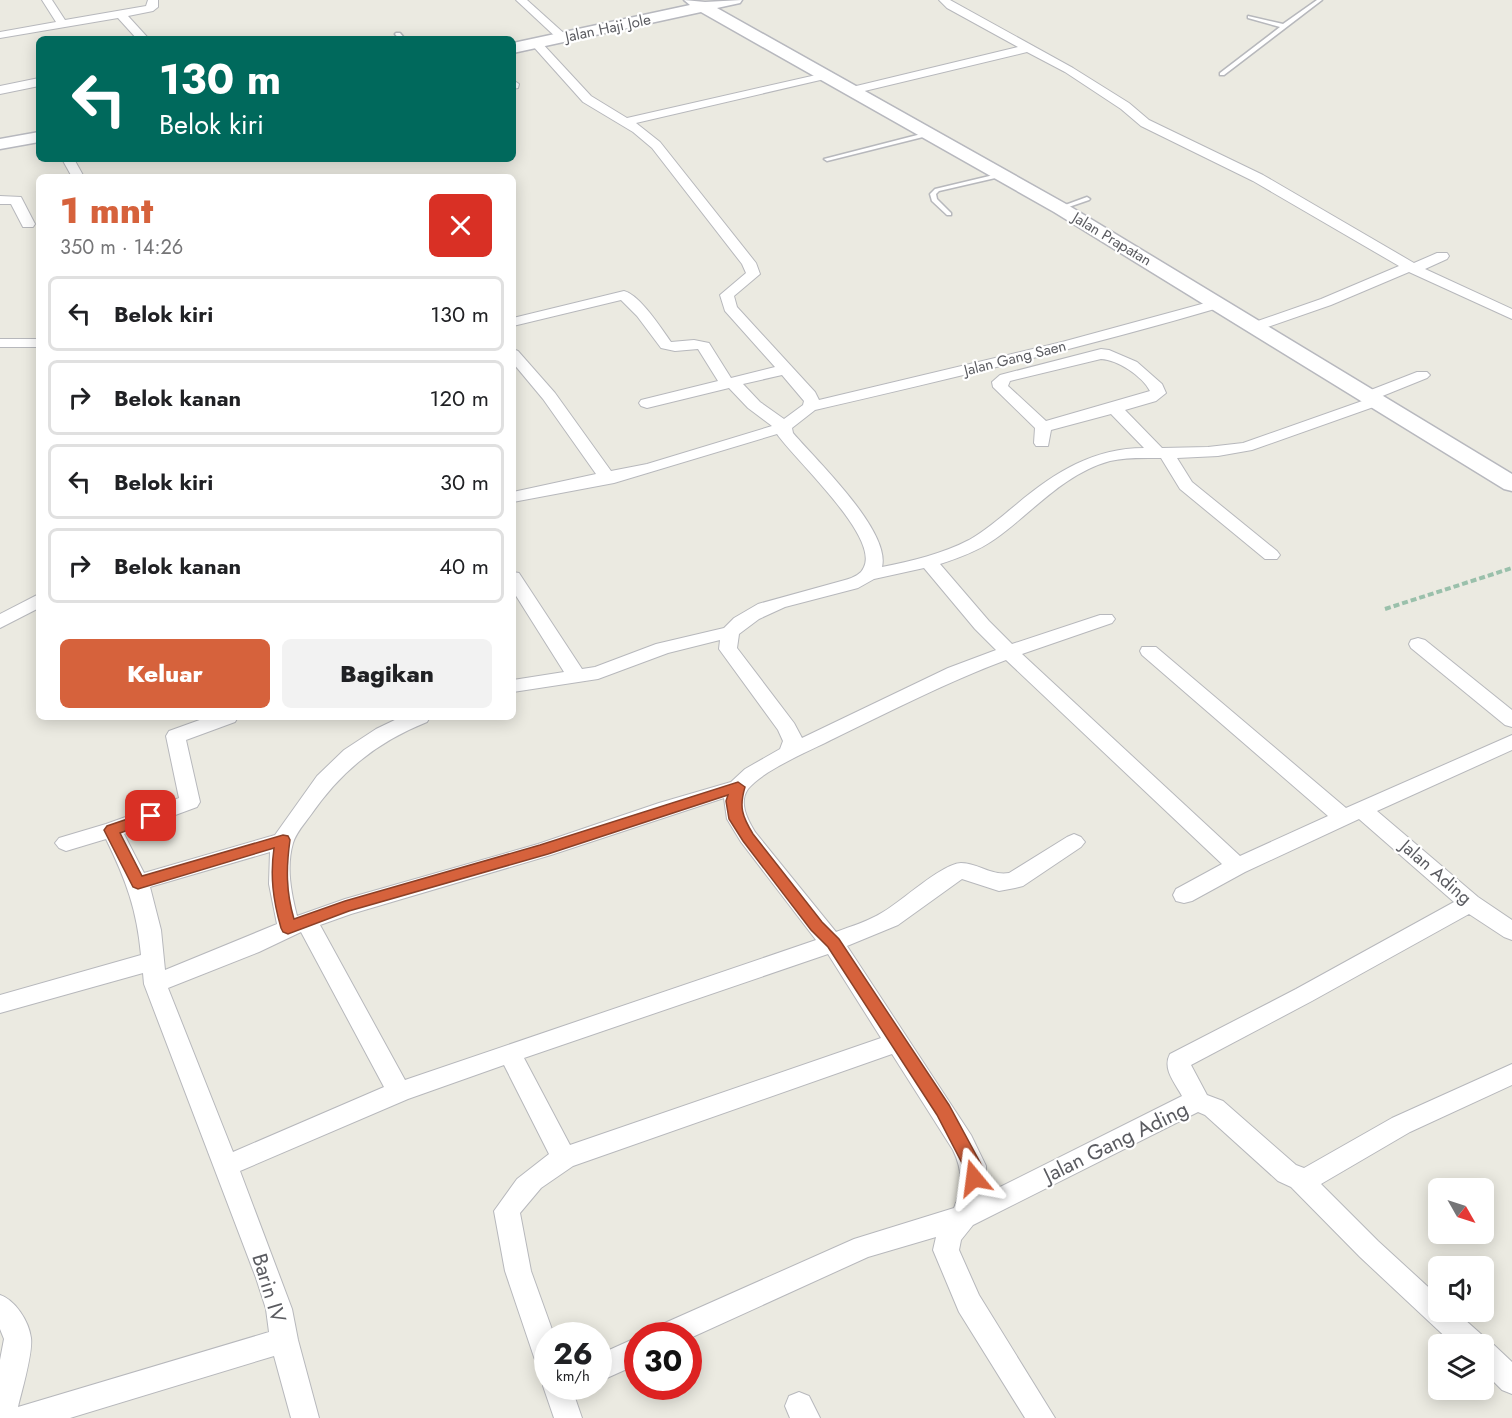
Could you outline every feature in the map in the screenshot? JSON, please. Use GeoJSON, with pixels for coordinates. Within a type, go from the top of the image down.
{"type":"FeatureCollection","features":[{"type":"Feature","properties":{"kind":"main road","name":"Jalan Haji Jole"},"geometry":{"type":"LineString","coordinates":[[516,47],[563,38],[697,3],[735,0]]}},
{"type":"Feature","properties":{"kind":"main road","name":"Jalan Prapatan"},"geometry":{"type":"LineString","coordinates":[[697,3],[1060,208],[1510,480]]}},
{"type":"Feature","properties":{"kind":"main road"},"geometry":{"type":"LineString","coordinates":[[0,144],[36,138]]}},
{"type":"Feature","properties":{"kind":"street"},"geometry":{"type":"LineString","coordinates":[[47,0],[63,25]]}},
{"type":"Feature","properties":{"kind":"street"},"geometry":{"type":"LineString","coordinates":[[0,35],[149,9],[153,7],[153,0]]}},
{"type":"Feature","properties":{"kind":"street"},"geometry":{"type":"LineString","coordinates":[[521,0],[563,38]]}},
{"type":"Feature","properties":{"kind":"street"},"geometry":{"type":"LineString","coordinates":[[944,0],[951,6],[1069,70],[1125,106],[1145,123],[1284,193],[1411,268],[1512,315]]}},
{"type":"Feature","properties":{"kind":"street"},"geometry":{"type":"LineString","coordinates":[[122,15],[140,36]]}},
{"type":"Feature","properties":{"kind":"street"},"geometry":{"type":"LineString","coordinates":[[516,496],[608,479],[681,460],[784,427],[810,407],[812,401],[809,394],[730,308],[727,295],[753,274],[749,263],[656,145],[625,122],[587,99],[536,43]]}},
{"type":"Feature","properties":{"kind":"street"},"geometry":{"type":"LineString","coordinates":[[852,90],[1028,48]]}},
{"type":"Feature","properties":{"kind":"street"},"geometry":{"type":"LineString","coordinates":[[625,122],[825,76]]}},
{"type":"Feature","properties":{"kind":"street"},"geometry":{"type":"LineString","coordinates":[[0,90],[36,83]]}},
{"type":"Feature","properties":{"kind":"street"},"geometry":{"type":"LineString","coordinates":[[0,200],[16,200],[28,224]]}},
{"type":"Feature","properties":{"kind":"street"},"geometry":{"type":"LineString","coordinates":[[1257,326],[1326,302],[1442,256]]}},
{"type":"Feature","properties":{"kind":"street"},"geometry":{"type":"LineString","coordinates":[[516,321],[624,295],[642,313],[666,345],[672,348],[698,344],[704,346],[730,383],[754,405],[784,427],[785,434],[828,483],[867,534],[875,550],[874,563],[868,575]]}},
{"type":"Feature","properties":{"kind":"street","name":"Jalan Gang Saen"},"geometry":{"type":"LineString","coordinates":[[810,407],[1150,325],[1220,303]]}},
{"type":"Feature","properties":{"kind":"street"},"geometry":{"type":"LineString","coordinates":[[0,343],[36,343]]}},
{"type":"Feature","properties":{"kind":"street"},"geometry":{"type":"LineString","coordinates":[[1101,354],[1111,354],[1120,357],[1157,387],[1158,393],[1150,398],[1115,409],[1042,435],[1001,387],[1000,382],[1005,378],[1101,354]]}},
{"type":"Feature","properties":{"kind":"street"},"geometry":{"type":"LineString","coordinates":[[516,358],[549,396],[608,479]]}},
{"type":"Feature","properties":{"kind":"street"},"geometry":{"type":"LineString","coordinates":[[647,403],[786,369]]}},
{"type":"Feature","properties":{"kind":"street"},"geometry":{"type":"LineString","coordinates":[[516,686],[577,677],[620,666],[663,648],[730,632],[743,620],[776,604],[855,583],[868,575],[928,561],[988,536],[1043,489],[1068,472],[1097,460],[1137,451],[1162,453],[1224,451],[1246,447],[1373,398],[1422,375]]}},
{"type":"Feature","properties":{"kind":"street"},"geometry":{"type":"LineString","coordinates":[[1115,409],[1162,453],[1186,484],[1271,555]]}},
{"type":"Feature","properties":{"kind":"street"},"geometry":{"type":"LineString","coordinates":[[928,561],[982,625],[1009,652],[1237,866]]}},
{"type":"Feature","properties":{"kind":"street"},"geometry":{"type":"LineString","coordinates":[[516,582],[577,677]]}},
{"type":"Feature","properties":{"kind":"street"},"geometry":{"type":"LineString","coordinates":[[0,622],[36,602]]}},
{"type":"Feature","properties":{"kind":"street"},"geometry":{"type":"LineString","coordinates":[[0,1004],[153,973],[251,946],[297,924],[345,907],[543,850],[738,787],[752,774],[788,753],[955,672],[1106,619]]}},
{"type":"Feature","properties":{"kind":"street"},"geometry":{"type":"LineString","coordinates":[[730,632],[728,649],[787,728],[793,741],[788,753]]}},
{"type":"Feature","properties":{"kind":"street"},"geometry":{"type":"LineString","coordinates":[[1418,644],[1512,720]]}},
{"type":"Feature","properties":{"kind":"street","name":"Jalan Ading"},"geometry":{"type":"LineString","coordinates":[[1149,651],[1353,814],[1512,932]]}},
{"type":"Feature","properties":{"kind":"street"},"geometry":{"type":"LineString","coordinates":[[66,843],[112,830],[190,801],[179,759],[177,735],[220,720]]}},
{"type":"Feature","properties":{"kind":"street"},"geometry":{"type":"LineString","coordinates":[[399,1092],[281,899],[279,870],[283,840],[318,787],[344,758],[371,739],[413,720]]}},
{"type":"Feature","properties":{"kind":"street"},"geometry":{"type":"LineString","coordinates":[[1184,895],[1237,866],[1512,742]]}},
{"type":"Feature","properties":{"kind":"street"},"geometry":{"type":"LineString","coordinates":[[738,787],[733,801],[737,819],[748,837],[816,926],[833,943],[943,1110],[973,1166],[974,1191],[964,1217],[949,1235],[946,1250],[969,1303],[1041,1418]]}},
{"type":"Feature","properties":{"kind":"street","name":"Barin IV"},"geometry":{"type":"LineString","coordinates":[[25,1418],[284,1340],[279,1309],[269,1278],[153,973],[150,930],[138,883],[112,830]]}},
{"type":"Feature","properties":{"kind":"street"},"geometry":{"type":"LineString","coordinates":[[138,883],[283,840]]}},
{"type":"Feature","properties":{"kind":"street"},"geometry":{"type":"LineString","coordinates":[[225,1166],[399,1092],[833,943],[890,919],[948,877],[961,871],[999,882],[1015,880],[1074,842]]}},
{"type":"Feature","properties":{"kind":"street"},"geometry":{"type":"LineString","coordinates":[[1198,1102],[1179,1068],[1178,1061],[1304,995],[1470,903]]}},
{"type":"Feature","properties":{"kind":"street"},"geometry":{"type":"LineString","coordinates":[[536,1322],[518,1271],[507,1211],[522,1187],[541,1172],[564,1158],[897,1042]]}},
{"type":"Feature","properties":{"kind":"street"},"geometry":{"type":"LineString","coordinates":[[510,1053],[564,1158]]}},
{"type":"Feature","properties":{"kind":"street"},"geometry":{"type":"LineString","coordinates":[[1300,1179],[1314,1177],[1401,1125],[1512,1074]]}},
{"type":"Feature","properties":{"kind":"street","name":"Jalan Gang Ading"},"geometry":{"type":"LineString","coordinates":[[697,1322],[863,1247],[964,1217],[1115,1143],[1151,1122],[1198,1102],[1214,1108],[1287,1173],[1300,1179],[1369,1249],[1461,1334]]}},
{"type":"Feature","properties":{"kind":"street"},"geometry":{"type":"LineString","coordinates":[[0,1307],[14,1326],[18,1339],[2,1418]]}},
{"type":"Feature","properties":{"kind":"street"},"geometry":{"type":"LineString","coordinates":[[284,1340],[305,1418]]}},
{"type":"Feature","properties":{"kind":"street"},"geometry":{"type":"LineString","coordinates":[[1494,1364],[1512,1381]]}},
{"type":"Feature","properties":{"kind":"street"},"geometry":{"type":"LineString","coordinates":[[563,1400],[568,1418]]}},
{"type":"Feature","properties":{"kind":"lane"},"geometry":{"type":"LineString","coordinates":[[1222,74],[1320,0]]}},
{"type":"Feature","properties":{"kind":"lane"},"geometry":{"type":"LineString","coordinates":[[1250,17],[1284,26]]}},
{"type":"Feature","properties":{"kind":"lane"},"geometry":{"type":"LineString","coordinates":[[827,159],[929,134]]}},
{"type":"Feature","properties":{"kind":"lane"},"geometry":{"type":"LineString","coordinates":[[949,214],[934,200],[933,194],[937,190],[1003,175]]}},
{"type":"Feature","properties":{"kind":"lane"},"geometry":{"type":"LineString","coordinates":[[1060,208],[1087,199]]}},
{"type":"Feature","properties":{"kind":"path"},"geometry":{"type":"LineString","coordinates":[[1385,609],[1512,568]]}},
{"type":"Feature","properties":{"kind":"route"},"geometry":{"type":"LineString","coordinates":[[151,816],[112,830],[138,883],[283,840],[279,870],[281,899],[288,928],[345,907],[543,850],[666,808],[738,787],[733,801],[737,819],[748,837],[816,926],[833,943],[943,1110],[973,1166],[974,1178]]}}]}
